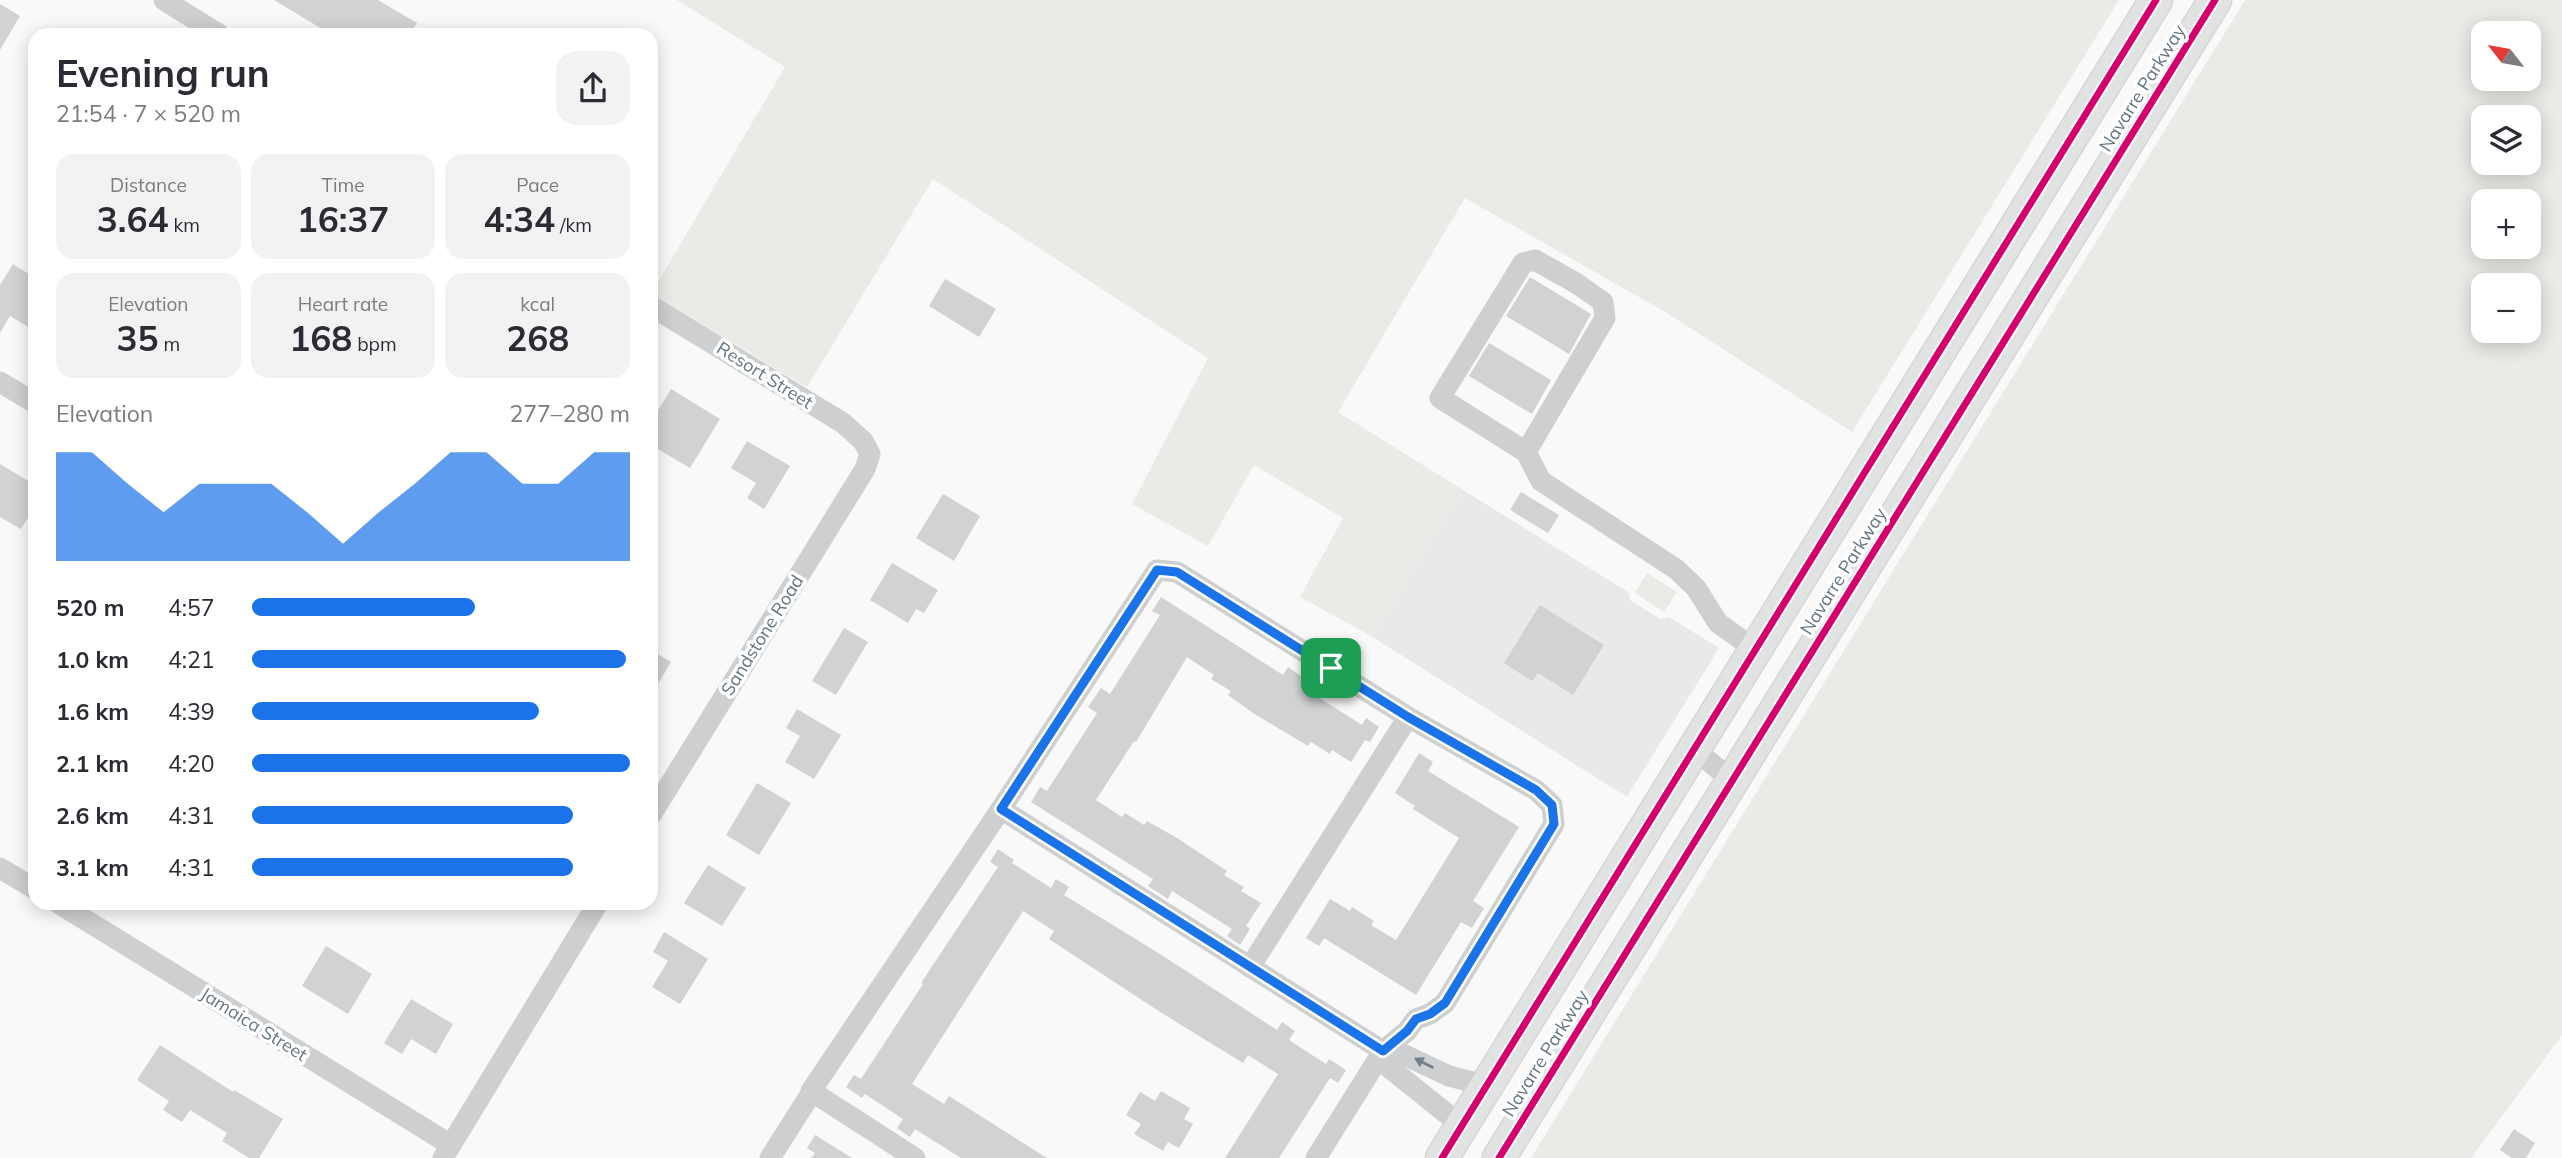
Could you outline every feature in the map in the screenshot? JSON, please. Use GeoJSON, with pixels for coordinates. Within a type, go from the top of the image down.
{"type":"FeatureCollection","features":[{"type":"Feature","properties":{"kind":"highway","name":"Navarre Parkway"},"geometry":{"type":"LineString","coordinates":[[1442,1158],[2156,0]]}},
{"type":"Feature","properties":{"kind":"highway","name":"Navarre Parkway"},"geometry":{"type":"LineString","coordinates":[[1499,1158],[2215,0]]}},
{"type":"Feature","properties":{"kind":"street"},"geometry":{"type":"LineString","coordinates":[[164,0],[209,28]]}},
{"type":"Feature","properties":{"kind":"street"},"geometry":{"type":"LineString","coordinates":[[1526,452],[1605,318],[1603,302],[1535,260],[1523,263],[1440,398],[1526,452],[1541,481],[1676,569],[1696,588],[1718,623],[1756,650]]}},
{"type":"Feature","properties":{"kind":"street","name":"Resort Street"},"geometry":{"type":"LineString","coordinates":[[658,310],[843,423],[863,441],[870,454]]}},
{"type":"Feature","properties":{"kind":"street"},"geometry":{"type":"LineString","coordinates":[[0,382],[28,399]]}},
{"type":"Feature","properties":{"kind":"street","name":"Sandstone Road"},"geometry":{"type":"LineString","coordinates":[[658,788],[864,469],[870,454]]}},
{"type":"Feature","properties":{"kind":"street"},"geometry":{"type":"LineString","coordinates":[[770,1158],[1157,570],[1177,572],[1408,717],[1536,790],[1552,805],[1554,824],[1445,1003],[1430,1014],[1416,1019],[1407,1031],[1383,1051],[1316,1158]]}},
{"type":"Feature","properties":{"kind":"street"},"geometry":{"type":"LineString","coordinates":[[1250,967],[1408,717]]}},
{"type":"Feature","properties":{"kind":"street"},"geometry":{"type":"LineString","coordinates":[[1695,750],[1732,780]]}},
{"type":"Feature","properties":{"kind":"street"},"geometry":{"type":"LineString","coordinates":[[1001,809],[1383,1051],[1396,1051],[1449,1076],[1488,1086]]}},
{"type":"Feature","properties":{"kind":"street"},"geometry":{"type":"LineString","coordinates":[[0,867],[28,885]]}},
{"type":"Feature","properties":{"kind":"street","name":"Jamaica Street"},"geometry":{"type":"LineString","coordinates":[[69,910],[447,1152]]}},
{"type":"Feature","properties":{"kind":"street"},"geometry":{"type":"LineString","coordinates":[[447,1152],[594,910]]}},
{"type":"Feature","properties":{"kind":"street"},"geometry":{"type":"LineString","coordinates":[[1383,1051],[1386,1065],[1462,1126]]}},
{"type":"Feature","properties":{"kind":"street"},"geometry":{"type":"LineString","coordinates":[[812,1092],[915,1158]]}},
{"type":"Feature","properties":{"kind":"shaded area"},"geometry":{"type":"Polygon","coordinates":[[[677,0],[2119,0],[1852,432],[1667,313],[1465,198],[1338,412],[1463,490],[1371,636],[1300,597],[1343,518],[1254,465],[1208,546],[1132,504],[1208,358],[933,179],[807,387],[658,298],[658,282],[785,67],[677,0]]]}},
{"type":"Feature","properties":{"kind":"shaded area"},"geometry":{"type":"Polygon","coordinates":[[[2245,0],[2562,0],[2562,1035],[2471,1158],[1531,1158],[2245,0]]]}},
{"type":"Feature","properties":{"kind":"shaded area"},"geometry":{"type":"Polygon","coordinates":[[[1463,490],[1628,592],[1630,600],[1660,619],[1669,617],[1719,648],[1627,797],[1371,636],[1463,490]]]}},
{"type":"Feature","properties":{"kind":"shaded area"},"geometry":{"type":"Polygon","coordinates":[[[1647,573],[1677,592],[1664,612],[1635,593],[1647,573]]]}},
{"type":"Feature","properties":{"kind":"building"},"geometry":{"type":"Polygon","coordinates":[[[274,0],[378,0],[417,23],[414,28],[320,28],[274,0]]]}},
{"type":"Feature","properties":{"kind":"building"},"geometry":{"type":"Polygon","coordinates":[[[0,4],[20,16],[0,50],[0,4]]]}},
{"type":"Feature","properties":{"kind":"building"},"geometry":{"type":"Polygon","coordinates":[[[13,264],[28,274],[28,327],[10,316],[0,333],[0,285],[13,264]]]}},
{"type":"Feature","properties":{"kind":"building"},"geometry":{"type":"Polygon","coordinates":[[[1530,277],[1591,314],[1569,354],[1506,316],[1530,277]]]}},
{"type":"Feature","properties":{"kind":"building"},"geometry":{"type":"Polygon","coordinates":[[[945,279],[996,309],[979,337],[929,306],[945,279]]]}},
{"type":"Feature","properties":{"kind":"building"},"geometry":{"type":"Polygon","coordinates":[[[1489,343],[1551,380],[1532,414],[1469,376],[1489,343]]]}},
{"type":"Feature","properties":{"kind":"building"},"geometry":{"type":"Polygon","coordinates":[[[671,389],[720,419],[690,468],[658,449],[658,410],[671,389]]]}},
{"type":"Feature","properties":{"kind":"building"},"geometry":{"type":"Polygon","coordinates":[[[747,441],[790,466],[764,509],[747,498],[756,483],[731,468],[747,441]]]}},
{"type":"Feature","properties":{"kind":"building"},"geometry":{"type":"Polygon","coordinates":[[[0,464],[28,481],[28,518],[21,529],[0,517],[0,464]]]}},
{"type":"Feature","properties":{"kind":"building"},"geometry":{"type":"Polygon","coordinates":[[[1521,492],[1559,515],[1548,533],[1510,510],[1521,492]]]}},
{"type":"Feature","properties":{"kind":"building"},"geometry":{"type":"Polygon","coordinates":[[[943,494],[980,516],[954,561],[916,538],[943,494]]]}},
{"type":"Feature","properties":{"kind":"building"},"geometry":{"type":"Polygon","coordinates":[[[892,563],[938,590],[924,613],[916,609],[908,623],[870,600],[892,563]]]}},
{"type":"Feature","properties":{"kind":"building"},"geometry":{"type":"Polygon","coordinates":[[[1161,597],[1283,675],[1288,667],[1307,680],[1302,687],[1362,725],[1366,718],[1379,727],[1370,742],[1365,740],[1351,762],[1332,750],[1330,754],[1311,742],[1308,746],[1256,715],[1228,695],[1231,691],[1211,679],[1214,675],[1187,657],[1136,742],[1134,741],[1096,800],[1122,817],[1125,813],[1144,825],[1147,821],[1177,838],[1227,871],[1224,875],[1244,887],[1241,891],[1261,903],[1246,926],[1250,929],[1240,945],[1227,936],[1232,929],[1172,891],[1168,899],[1148,886],[1153,879],[1031,802],[1040,787],[1047,791],[1097,713],[1088,707],[1101,688],[1110,694],[1160,615],[1152,611],[1161,597]]]}},
{"type":"Feature","properties":{"kind":"building"},"geometry":{"type":"Polygon","coordinates":[[[1540,605],[1604,645],[1573,695],[1538,673],[1532,681],[1504,663],[1540,605]]]}},
{"type":"Feature","properties":{"kind":"building"},"geometry":{"type":"Polygon","coordinates":[[[844,628],[868,642],[836,695],[812,681],[844,628]]]}},
{"type":"Feature","properties":{"kind":"building"},"geometry":{"type":"Polygon","coordinates":[[[658,654],[671,662],[658,684],[658,654]]]}},
{"type":"Feature","properties":{"kind":"building"},"geometry":{"type":"Polygon","coordinates":[[[797,709],[841,735],[814,779],[785,762],[800,736],[786,728],[797,709]]]}},
{"type":"Feature","properties":{"kind":"building"},"geometry":{"type":"Polygon","coordinates":[[[1419,753],[1433,762],[1428,771],[1519,827],[1473,901],[1484,908],[1472,928],[1461,922],[1416,995],[1324,938],[1319,946],[1306,938],[1330,899],[1350,911],[1352,907],[1374,921],[1371,925],[1396,940],[1459,838],[1413,809],[1415,806],[1395,793],[1419,753]]]}},
{"type":"Feature","properties":{"kind":"building"},"geometry":{"type":"Polygon","coordinates":[[[757,783],[791,803],[759,855],[726,835],[757,783]]]}},
{"type":"Feature","properties":{"kind":"building"},"geometry":{"type":"Polygon","coordinates":[[[998,849],[1014,860],[1012,863],[1051,888],[1056,879],[1069,887],[1064,895],[1277,1030],[1282,1022],[1295,1031],[1289,1040],[1326,1064],[1329,1059],[1346,1070],[1338,1083],[1330,1078],[1279,1158],[1225,1158],[1278,1074],[1248,1055],[1243,1063],[1157,1010],[1049,939],[1054,931],[1023,911],[912,1084],[944,1104],[949,1096],[1047,1158],[961,1158],[915,1129],[910,1137],[897,1128],[903,1119],[865,1094],[862,1098],[846,1087],[854,1075],[861,1079],[998,867],[990,862],[998,849]]]}},
{"type":"Feature","properties":{"kind":"building"},"geometry":{"type":"Polygon","coordinates":[[[708,865],[746,888],[722,926],[684,903],[708,865]]]}},
{"type":"Feature","properties":{"kind":"building"},"geometry":{"type":"Polygon","coordinates":[[[664,932],[708,959],[680,1004],[652,987],[668,961],[653,952],[664,932]]]}},
{"type":"Feature","properties":{"kind":"building"},"geometry":{"type":"Polygon","coordinates":[[[326,946],[372,974],[348,1014],[302,986],[326,946]]]}},
{"type":"Feature","properties":{"kind":"building"},"geometry":{"type":"Polygon","coordinates":[[[411,999],[453,1024],[436,1054],[411,1039],[402,1054],[384,1043],[411,999]]]}},
{"type":"Feature","properties":{"kind":"building"},"geometry":{"type":"Polygon","coordinates":[[[160,1045],[233,1092],[234,1090],[283,1119],[259,1158],[249,1158],[222,1141],[227,1133],[190,1110],[182,1122],[163,1110],[169,1101],[137,1080],[160,1045]]]}},
{"type":"Feature","properties":{"kind":"building"},"geometry":{"type":"Polygon","coordinates":[[[1161,1091],[1190,1108],[1184,1119],[1193,1124],[1179,1148],[1168,1142],[1163,1151],[1134,1134],[1141,1124],[1126,1115],[1140,1092],[1155,1101],[1161,1091]]]}},
{"type":"Feature","properties":{"kind":"building"},"geometry":{"type":"Polygon","coordinates":[[[2514,1129],[2535,1143],[2526,1158],[2512,1158],[2500,1150],[2514,1129]]]}},
{"type":"Feature","properties":{"kind":"building"},"geometry":{"type":"Polygon","coordinates":[[[815,1135],[852,1158],[811,1158],[815,1153],[807,1148],[815,1135]]]}},
{"type":"Feature","properties":{"kind":"cycle path"},"geometry":{"type":"LineString","coordinates":[[1442,1158],[2156,0]]}},
{"type":"Feature","properties":{"kind":"cycle path"},"geometry":{"type":"LineString","coordinates":[[1499,1158],[2215,0]]}},
{"type":"Feature","properties":{"kind":"route"},"geometry":{"type":"LineString","coordinates":[[1157,570],[1177,572],[1331,668],[1408,717],[1536,790],[1552,805],[1554,824],[1445,1003],[1430,1014],[1416,1019],[1407,1031],[1383,1051],[1001,809],[1157,570]]}}]}
